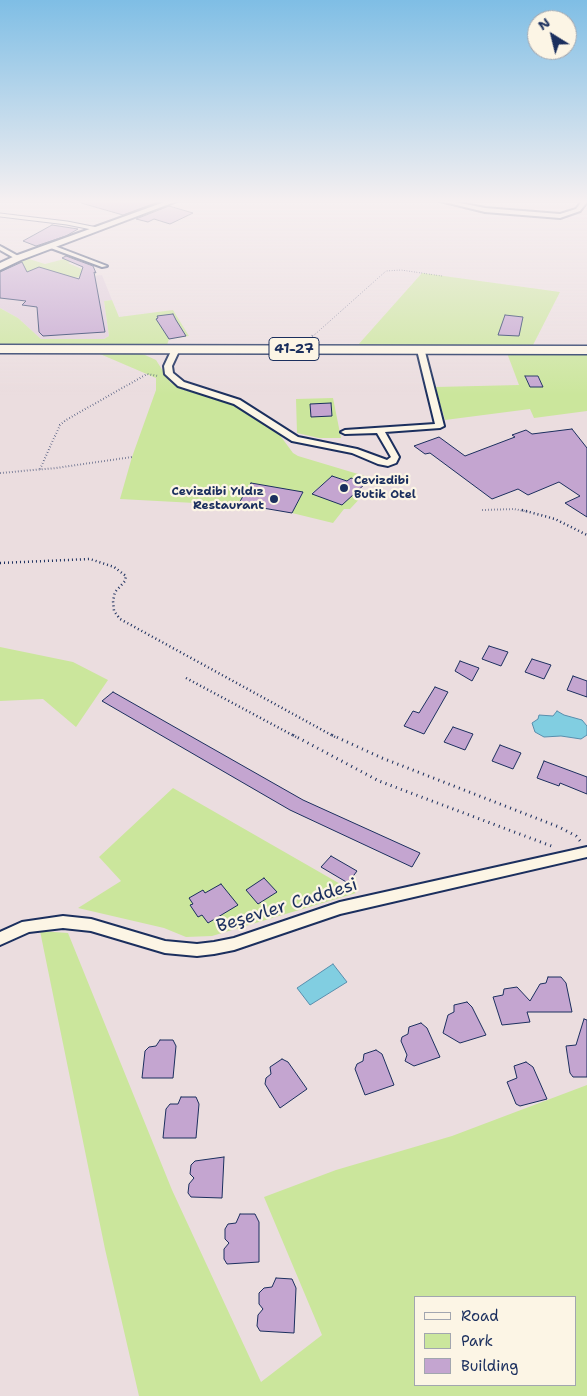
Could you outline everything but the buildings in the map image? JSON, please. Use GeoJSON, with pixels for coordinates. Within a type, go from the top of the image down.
{"type":"FeatureCollection","features":[{"type":"Feature","properties":{"kind":"main road","name":"41-27"},"geometry":{"type":"LineString","coordinates":[[0,349],[587,350]]}},
{"type":"Feature","properties":{"kind":"street"},"geometry":{"type":"LineString","coordinates":[[176,349],[168,366],[170,374],[176,381],[188,387],[237,402],[295,439],[354,451],[381,462],[388,462],[395,457],[380,430]]}},
{"type":"Feature","properties":{"kind":"street"},"geometry":{"type":"LineString","coordinates":[[346,432],[440,426],[421,350]]}},
{"type":"Feature","properties":{"kind":"street","name":"Beşevler Caddesi"},"geometry":{"type":"LineString","coordinates":[[0,940],[27,926],[63,922],[91,925],[165,947],[197,950],[214,948],[234,944],[340,908],[587,852]]}},
{"type":"Feature","properties":{"kind":"path"},"geometry":{"type":"LineString","coordinates":[[302,350],[312,336],[386,271],[401,270],[442,276]]}},
{"type":"Feature","properties":{"kind":"path"},"geometry":{"type":"LineString","coordinates":[[40,469],[60,425],[147,374]]}},
{"type":"Feature","properties":{"kind":"path"},"geometry":{"type":"LineString","coordinates":[[0,472],[40,469],[132,457]]}},
{"type":"Feature","properties":{"kind":"path"},"geometry":{"type":"LineString","coordinates":[[482,510],[514,509],[537,513],[555,519],[587,535]]}},
{"type":"Feature","properties":{"kind":"path"},"geometry":{"type":"LineString","coordinates":[[0,563],[90,559],[114,567],[126,576],[125,581],[115,592],[113,601],[114,611],[120,619],[325,732],[382,758],[559,828],[576,836],[587,847]]}},
{"type":"Feature","properties":{"kind":"path"},"geometry":{"type":"LineString","coordinates":[[186,678],[379,781],[546,843],[555,848],[563,858]]}},
{"type":"Feature","properties":{"kind":"shaded area"},"geometry":{"type":"Polygon","coordinates":[[[102,275],[112,300],[104,301],[109,336],[104,339],[41,339],[18,318],[0,308],[0,276],[47,281],[102,275]]]}},
{"type":"Feature","properties":{"kind":"green space"},"geometry":{"type":"Polygon","coordinates":[[[12,265],[73,265],[96,275],[47,281],[0,276],[0,271],[12,265]]]}},
{"type":"Feature","properties":{"kind":"green space"},"geometry":{"type":"Polygon","coordinates":[[[422,273],[560,292],[532,347],[357,346],[422,273]]]}},
{"type":"Feature","properties":{"kind":"green space"},"geometry":{"type":"Polygon","coordinates":[[[112,300],[119,317],[173,310],[189,336],[169,339],[167,345],[0,346],[0,308],[18,318],[41,339],[104,339],[109,336],[104,301],[112,300]]]}},
{"type":"Feature","properties":{"kind":"green space"},"geometry":{"type":"Polygon","coordinates":[[[93,351],[133,352],[145,355],[156,360],[170,382],[181,389],[236,405],[252,415],[279,434],[293,453],[298,456],[378,480],[373,486],[351,478],[347,481],[332,476],[312,493],[342,505],[357,491],[365,493],[350,509],[344,509],[333,523],[292,513],[303,493],[251,483],[242,498],[255,500],[251,506],[120,499],[132,457],[156,390],[156,378],[93,351]]]}},
{"type":"Feature","properties":{"kind":"green space"},"geometry":{"type":"Polygon","coordinates":[[[584,352],[587,355],[587,411],[534,418],[530,409],[445,420],[435,387],[519,385],[507,353],[584,352]]]}},
{"type":"Feature","properties":{"kind":"green space"},"geometry":{"type":"Polygon","coordinates":[[[333,398],[341,438],[319,438],[297,433],[296,399],[333,398]]]}},
{"type":"Feature","properties":{"kind":"green space"},"geometry":{"type":"Polygon","coordinates":[[[0,647],[73,662],[108,680],[76,727],[43,699],[0,701],[0,647]]]}},
{"type":"Feature","properties":{"kind":"green space"},"geometry":{"type":"Polygon","coordinates":[[[173,788],[356,893],[212,936],[186,937],[164,928],[78,908],[121,881],[99,857],[173,788]]]}},
{"type":"Feature","properties":{"kind":"green space"},"geometry":{"type":"Polygon","coordinates":[[[40,931],[68,933],[172,1190],[261,1382],[322,1335],[264,1197],[336,1170],[452,1136],[587,1085],[587,1396],[139,1396],[105,1249],[40,931]]]}},
{"type":"Feature","properties":{"kind":"water"},"geometry":{"type":"Polygon","coordinates":[[[557,711],[582,720],[587,726],[587,735],[581,739],[561,736],[544,737],[535,732],[532,723],[538,719],[539,715],[553,716],[557,711]]]}},
{"type":"Feature","properties":{"kind":"water"},"geometry":{"type":"Polygon","coordinates":[[[333,964],[347,982],[310,1005],[297,988],[333,964]]]}},
{"type":"Feature","properties":{"kind":"place","name":"Cevizdibi Butik Otel"},"geometry":{"type":"Point","coordinates":[344,488]}},
{"type":"Feature","properties":{"kind":"place","name":"Cevizdibi Yıldız Restaurant"},"geometry":{"type":"Point","coordinates":[274,499]}}]}
